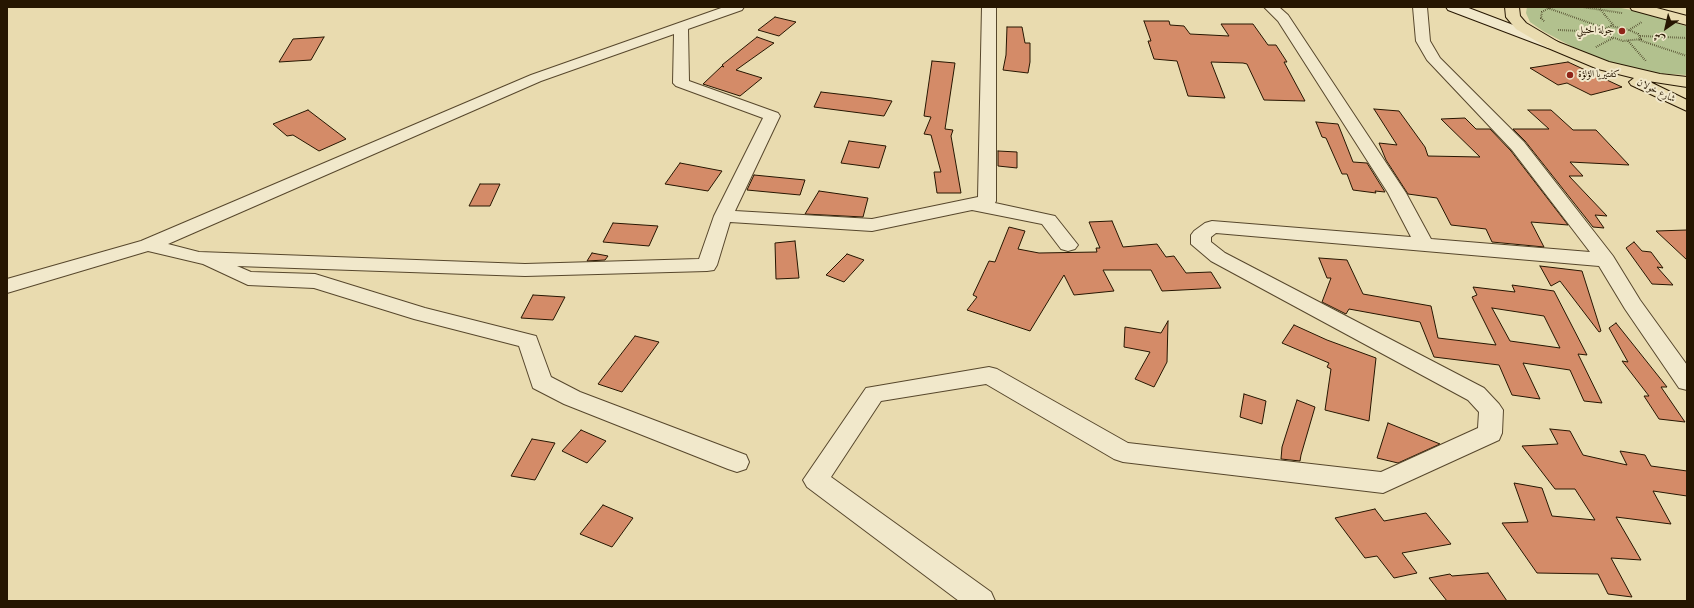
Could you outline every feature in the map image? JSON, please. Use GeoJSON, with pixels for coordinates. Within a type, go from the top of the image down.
{"type":"FeatureCollection","features":[{"type":"Feature","properties":{"kind":"main road"},"geometry":{"type":"LineString","coordinates":[[1453,7],[1604,66],[1660,79],[1687,82]]}},
{"type":"Feature","properties":{"kind":"main road"},"geometry":{"type":"LineString","coordinates":[[1512,7],[1513,16],[1521,26],[1553,45]]}},
{"type":"Feature","properties":{"kind":"main road"},"geometry":{"type":"LineString","coordinates":[[1637,7],[1687,21]]}},
{"type":"Feature","properties":{"kind":"main road","name":"شارع خولان"},"geometry":{"type":"LineString","coordinates":[[1604,66],[1687,106]]}},
{"type":"Feature","properties":{"kind":"street"},"geometry":{"type":"LineString","coordinates":[[7,286],[148,245],[536,78],[737,7]]}},
{"type":"Feature","properties":{"kind":"street"},"geometry":{"type":"LineString","coordinates":[[723,216],[872,225],[987,201],[989,7]]}},
{"type":"Feature","properties":{"kind":"street"},"geometry":{"type":"LineString","coordinates":[[1271,7],[1283,18],[1397,193],[1424,244]]}},
{"type":"Feature","properties":{"kind":"street"},"geometry":{"type":"LineString","coordinates":[[1420,7],[1423,41],[1434,60],[1518,146],[1606,260],[1632,304],[1687,382]]}},
{"type":"Feature","properties":{"kind":"street"},"geometry":{"type":"LineString","coordinates":[[199,258],[525,270],[707,265],[723,216],[772,116],[681,83],[681,27]]}},
{"type":"Feature","properties":{"kind":"street"},"geometry":{"type":"LineString","coordinates":[[971,204],[1048,220],[1068,244]]}},
{"type":"Feature","properties":{"kind":"street"},"geometry":{"type":"LineString","coordinates":[[981,601],[816,480],[874,394],[989,375],[1123,452],[1383,483],[1490,434],[1491,410],[1476,394],[1452,380],[1218,258],[1201,244],[1201,235],[1212,227],[1606,260]]}},
{"type":"Feature","properties":{"kind":"street"},"geometry":{"type":"LineString","coordinates":[[148,245],[199,258],[248,278],[315,281],[422,314],[528,341],[541,382],[572,398],[737,462]]}},
{"type":"Feature","properties":{"kind":"path"},"geometry":{"type":"LineString","coordinates":[[1549,25],[1541,18],[1541,14],[1551,7]]}},
{"type":"Feature","properties":{"kind":"path"},"geometry":{"type":"LineString","coordinates":[[1548,8],[1604,28],[1614,26],[1629,30],[1640,36],[1687,38]]}},
{"type":"Feature","properties":{"kind":"path"},"geometry":{"type":"LineString","coordinates":[[1600,9],[1614,26]]}},
{"type":"Feature","properties":{"kind":"path"},"geometry":{"type":"LineString","coordinates":[[1629,30],[1648,18]]}},
{"type":"Feature","properties":{"kind":"path"},"geometry":{"type":"LineString","coordinates":[[1552,27],[1562,33]]}},
{"type":"Feature","properties":{"kind":"path"},"geometry":{"type":"LineString","coordinates":[[1603,32],[1604,28]]}},
{"type":"Feature","properties":{"kind":"path"},"geometry":{"type":"LineString","coordinates":[[1557,30],[1603,32],[1613,38],[1628,41],[1639,40],[1687,56]]}},
{"type":"Feature","properties":{"kind":"path"},"geometry":{"type":"LineString","coordinates":[[1639,40],[1641,39],[1640,36]]}},
{"type":"Feature","properties":{"kind":"path"},"geometry":{"type":"LineString","coordinates":[[1592,50],[1613,38]]}},
{"type":"Feature","properties":{"kind":"path"},"geometry":{"type":"LineString","coordinates":[[1628,41],[1651,66]]}},
{"type":"Feature","properties":{"kind":"green space"},"geometry":{"type":"Polygon","coordinates":[[[1527,7],[1616,7],[1652,14],[1687,26],[1687,75],[1653,73],[1602,61],[1543,31],[1530,22],[1526,13],[1527,7]]]}},
{"type":"Feature","properties":{"kind":"building"},"geometry":{"type":"Polygon","coordinates":[[[775,17],[796,22],[779,36],[758,30],[775,17]]]}},
{"type":"Feature","properties":{"kind":"building"},"geometry":{"type":"Polygon","coordinates":[[[1144,21],[1169,21],[1170,25],[1184,26],[1190,34],[1229,36],[1221,24],[1253,24],[1268,45],[1276,45],[1287,62],[1284,62],[1305,101],[1264,100],[1247,64],[1243,63],[1211,62],[1225,98],[1188,96],[1177,61],[1154,59],[1148,41],[1151,41],[1144,21]]]}},
{"type":"Feature","properties":{"kind":"building"},"geometry":{"type":"Polygon","coordinates":[[[1007,27],[1022,27],[1025,43],[1030,43],[1030,62],[1028,73],[1003,70],[1006,55],[1007,27]]]}},
{"type":"Feature","properties":{"kind":"building"},"geometry":{"type":"Polygon","coordinates":[[[324,37],[311,60],[279,62],[293,39],[324,37]]]}},
{"type":"Feature","properties":{"kind":"building"},"geometry":{"type":"Polygon","coordinates":[[[757,37],[774,43],[736,70],[762,78],[740,96],[703,84],[722,66],[724,67],[722,65],[757,37]]]}},
{"type":"Feature","properties":{"kind":"building"},"geometry":{"type":"Polygon","coordinates":[[[932,61],[955,63],[945,129],[953,130],[951,136],[961,193],[937,193],[934,172],[941,172],[931,135],[924,134],[931,117],[924,116],[932,61]]]}},
{"type":"Feature","properties":{"kind":"building","name":"كفتيريا الؤلؤة"},"geometry":{"type":"Polygon","coordinates":[[[1568,62],[1622,87],[1591,95],[1567,83],[1558,85],[1530,68],[1568,62]]]}},
{"type":"Feature","properties":{"kind":"building"},"geometry":{"type":"Polygon","coordinates":[[[821,92],[892,101],[884,116],[814,107],[821,92]]]}},
{"type":"Feature","properties":{"kind":"building"},"geometry":{"type":"Polygon","coordinates":[[[1374,109],[1399,111],[1425,147],[1428,156],[1480,157],[1441,119],[1465,118],[1476,129],[1490,129],[1511,151],[1568,225],[1531,222],[1544,247],[1492,242],[1486,229],[1451,225],[1437,198],[1408,194],[1386,160],[1379,143],[1397,145],[1374,109]]]}},
{"type":"Feature","properties":{"kind":"building"},"geometry":{"type":"Polygon","coordinates":[[[308,110],[346,139],[319,151],[293,135],[287,136],[273,124],[308,110]]]}},
{"type":"Feature","properties":{"kind":"building"},"geometry":{"type":"Polygon","coordinates":[[[1528,110],[1551,110],[1573,130],[1596,130],[1629,165],[1570,162],[1583,176],[1569,176],[1607,216],[1595,215],[1604,228],[1593,227],[1525,141],[1513,129],[1549,129],[1528,110]]]}},
{"type":"Feature","properties":{"kind":"building"},"geometry":{"type":"Polygon","coordinates":[[[1316,122],[1338,124],[1353,162],[1367,163],[1385,192],[1375,191],[1376,193],[1353,190],[1347,174],[1342,174],[1326,138],[1322,137],[1316,122]]]}},
{"type":"Feature","properties":{"kind":"building"},"geometry":{"type":"Polygon","coordinates":[[[849,141],[886,146],[879,168],[841,163],[849,141]]]}},
{"type":"Feature","properties":{"kind":"building"},"geometry":{"type":"Polygon","coordinates":[[[998,151],[1017,152],[1017,168],[998,166],[998,151]]]}},
{"type":"Feature","properties":{"kind":"building"},"geometry":{"type":"Polygon","coordinates":[[[680,163],[722,171],[708,191],[665,184],[680,163]]]}},
{"type":"Feature","properties":{"kind":"building"},"geometry":{"type":"Polygon","coordinates":[[[754,175],[805,180],[800,195],[747,190],[754,175]]]}},
{"type":"Feature","properties":{"kind":"building"},"geometry":{"type":"Polygon","coordinates":[[[480,184],[500,184],[490,206],[469,206],[480,184]]]}},
{"type":"Feature","properties":{"kind":"building"},"geometry":{"type":"Polygon","coordinates":[[[819,191],[868,198],[863,217],[805,214],[819,191]]]}},
{"type":"Feature","properties":{"kind":"building"},"geometry":{"type":"Polygon","coordinates":[[[1112,221],[1123,247],[1157,244],[1166,257],[1174,256],[1186,273],[1211,272],[1221,288],[1162,291],[1151,270],[1103,270],[1114,291],[1074,295],[1064,275],[1030,331],[967,310],[977,297],[973,295],[989,261],[995,262],[1009,227],[1025,231],[1018,249],[1039,253],[1097,252],[1096,248],[1100,248],[1089,222],[1112,221]]]}},
{"type":"Feature","properties":{"kind":"building"},"geometry":{"type":"Polygon","coordinates":[[[613,223],[658,226],[649,246],[603,242],[613,223]]]}},
{"type":"Feature","properties":{"kind":"building"},"geometry":{"type":"Polygon","coordinates":[[[1687,230],[1687,260],[1656,231],[1687,230]]]}},
{"type":"Feature","properties":{"kind":"building"},"geometry":{"type":"Polygon","coordinates":[[[795,241],[799,278],[776,279],[775,243],[795,241]]]}},
{"type":"Feature","properties":{"kind":"building"},"geometry":{"type":"Polygon","coordinates":[[[1634,242],[1642,251],[1651,252],[1663,268],[1657,267],[1673,285],[1652,284],[1626,248],[1634,242]]]}},
{"type":"Feature","properties":{"kind":"building"},"geometry":{"type":"Polygon","coordinates":[[[592,253],[608,256],[605,260],[587,261],[592,253]]]}},
{"type":"Feature","properties":{"kind":"building"},"geometry":{"type":"Polygon","coordinates":[[[847,254],[864,260],[844,282],[826,275],[847,254]]]}},
{"type":"Feature","properties":{"kind":"building"},"geometry":{"type":"Polygon","coordinates":[[[1319,258],[1347,260],[1363,294],[1431,306],[1438,338],[1496,345],[1472,297],[1477,295],[1473,287],[1515,292],[1512,285],[1554,291],[1587,355],[1578,354],[1602,403],[1584,401],[1570,370],[1523,363],[1540,399],[1512,395],[1499,365],[1434,357],[1420,322],[1349,309],[1346,314],[1322,302],[1331,278],[1327,278],[1319,258]],[[1492,308],[1510,341],[1560,348],[1544,316],[1492,308]]]}},
{"type":"Feature","properties":{"kind":"building"},"geometry":{"type":"Polygon","coordinates":[[[1540,266],[1582,271],[1601,331],[1599,332],[1560,281],[1551,286],[1540,266]]]}},
{"type":"Feature","properties":{"kind":"building"},"geometry":{"type":"Polygon","coordinates":[[[533,295],[565,297],[553,320],[521,318],[533,295]]]}},
{"type":"Feature","properties":{"kind":"building"},"geometry":{"type":"Polygon","coordinates":[[[1168,321],[1167,362],[1154,387],[1135,379],[1150,352],[1124,347],[1125,327],[1161,333],[1168,321]]]}},
{"type":"Feature","properties":{"kind":"building"},"geometry":{"type":"Polygon","coordinates":[[[1616,323],[1667,387],[1661,387],[1685,422],[1659,419],[1644,396],[1649,396],[1622,361],[1628,362],[1609,328],[1616,323]]]}},
{"type":"Feature","properties":{"kind":"building"},"geometry":{"type":"Polygon","coordinates":[[[1294,325],[1327,340],[1376,358],[1369,421],[1325,410],[1331,369],[1327,367],[1329,363],[1282,343],[1294,325]]]}},
{"type":"Feature","properties":{"kind":"building"},"geometry":{"type":"Polygon","coordinates":[[[635,336],[659,342],[622,392],[598,384],[635,336]]]}},
{"type":"Feature","properties":{"kind":"building"},"geometry":{"type":"Polygon","coordinates":[[[1244,394],[1266,401],[1262,424],[1240,417],[1244,394]]]}},
{"type":"Feature","properties":{"kind":"building"},"geometry":{"type":"Polygon","coordinates":[[[1297,400],[1315,407],[1300,461],[1281,459],[1282,447],[1297,400]]]}},
{"type":"Feature","properties":{"kind":"building"},"geometry":{"type":"Polygon","coordinates":[[[1388,423],[1440,444],[1398,463],[1377,458],[1388,423]]]}},
{"type":"Feature","properties":{"kind":"building"},"geometry":{"type":"Polygon","coordinates":[[[1550,429],[1570,431],[1583,455],[1627,465],[1620,451],[1645,455],[1651,466],[1687,471],[1687,496],[1653,491],[1671,524],[1616,517],[1641,560],[1611,558],[1632,597],[1608,594],[1598,574],[1537,573],[1502,523],[1528,522],[1514,483],[1542,488],[1552,516],[1595,520],[1575,489],[1555,489],[1522,446],[1558,444],[1550,429]]]}},
{"type":"Feature","properties":{"kind":"building"},"geometry":{"type":"Polygon","coordinates":[[[581,430],[606,441],[587,463],[562,451],[581,430]]]}},
{"type":"Feature","properties":{"kind":"building"},"geometry":{"type":"Polygon","coordinates":[[[532,439],[555,443],[535,480],[511,476],[532,439]]]}},
{"type":"Feature","properties":{"kind":"building"},"geometry":{"type":"Polygon","coordinates":[[[603,505],[633,518],[612,547],[580,534],[603,505]]]}},
{"type":"Feature","properties":{"kind":"building"},"geometry":{"type":"Polygon","coordinates":[[[1375,509],[1384,521],[1426,513],[1451,544],[1402,553],[1417,573],[1394,578],[1377,556],[1365,558],[1335,518],[1375,509]]]}},
{"type":"Feature","properties":{"kind":"building"},"geometry":{"type":"Polygon","coordinates":[[[1488,573],[1507,601],[1447,601],[1429,578],[1450,574],[1452,576],[1488,573]]]}},
{"type":"Feature","properties":{"kind":"place","name":"جولة الحثيلي"},"geometry":{"type":"Point","coordinates":[1622,31]}},
{"type":"Feature","properties":{"kind":"place","name":"كفتيريا الؤلؤة"},"geometry":{"type":"Point","coordinates":[1570,75]}}]}
